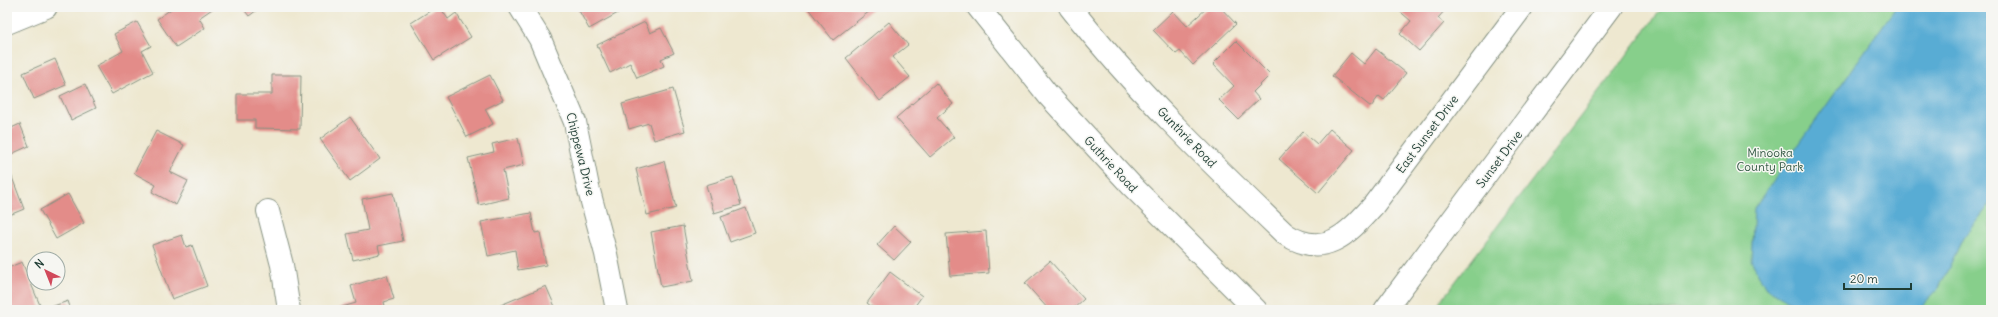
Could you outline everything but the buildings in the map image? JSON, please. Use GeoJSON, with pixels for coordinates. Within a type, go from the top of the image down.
{"type":"FeatureCollection","features":[{"type":"Feature","properties":{"kind":"street"},"geometry":{"type":"LineString","coordinates":[[7,23],[46,7]]}},
{"type":"Feature","properties":{"kind":"street","name":"Chippewa Drive"},"geometry":{"type":"LineString","coordinates":[[520,7],[540,39],[575,122],[588,187],[606,254],[617,310]]}},
{"type":"Feature","properties":{"kind":"street","name":"Guthrie Road"},"geometry":{"type":"LineString","coordinates":[[978,7],[1053,101],[1132,186],[1256,310]]}},
{"type":"Feature","properties":{"kind":"street","name":"Gunthrie Road"},"geometry":{"type":"LineString","coordinates":[[1070,7],[1115,60],[1169,119],[1285,234],[1304,242],[1320,245]]}},
{"type":"Feature","properties":{"kind":"street","name":"East Sunset Drive"},"geometry":{"type":"LineString","coordinates":[[1320,245],[1334,241],[1352,230],[1373,206],[1522,7]]}},
{"type":"Feature","properties":{"kind":"street","name":"Sunset Drive"},"geometry":{"type":"LineString","coordinates":[[1385,310],[1612,7]]}},
{"type":"Feature","properties":{"kind":"street"},"geometry":{"type":"LineString","coordinates":[[268,211],[282,265],[289,310]]}},
{"type":"Feature","properties":{"kind":"green space","name":"Minooka County Park"},"geometry":{"type":"Polygon","coordinates":[[[1663,7],[1991,7],[1991,310],[1434,310],[1663,7]]]}},
{"type":"Feature","properties":{"kind":"water"},"geometry":{"type":"Polygon","coordinates":[[[1896,7],[1991,7],[1991,203],[1963,238],[1939,288],[1918,310],[1804,310],[1765,287],[1751,260],[1754,208],[1896,7]]]}}]}
